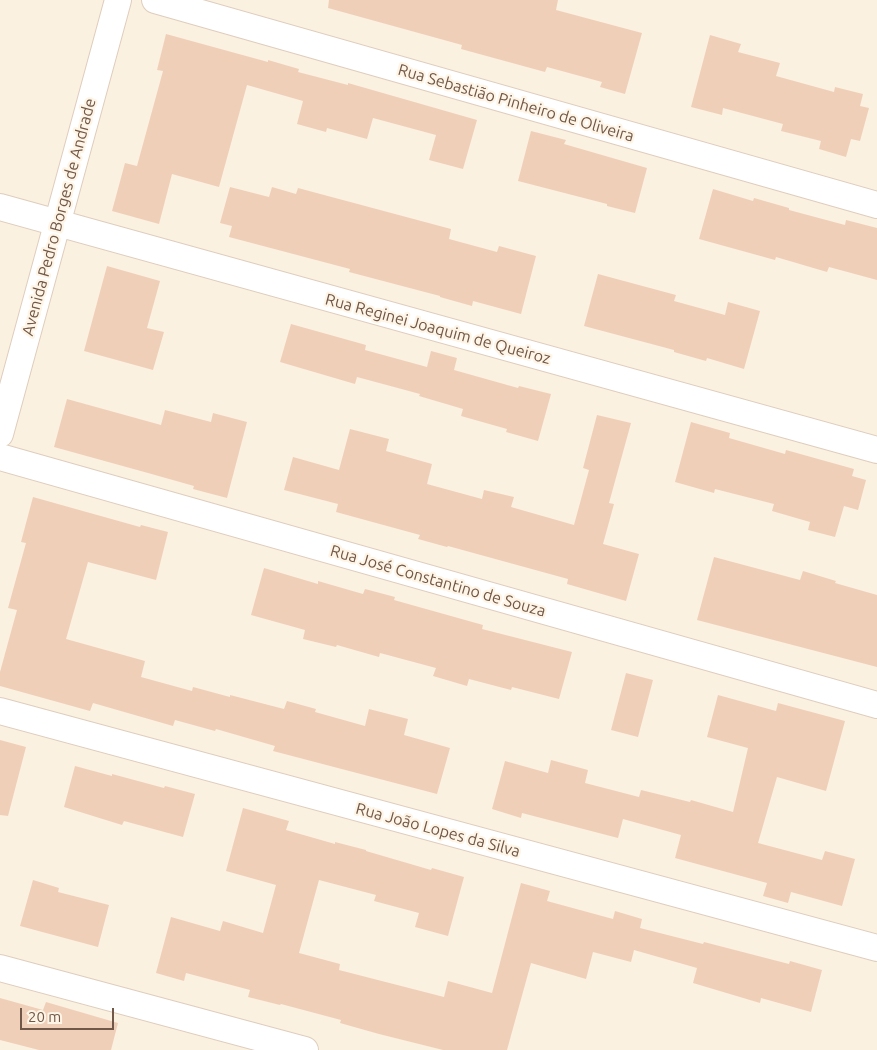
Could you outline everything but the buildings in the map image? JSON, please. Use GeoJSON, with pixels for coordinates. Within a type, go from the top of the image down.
{"type":"FeatureCollection","features":[{"type":"Feature","properties":{"kind":"street","name":"Avenida Pedro Borges de Andrade"},"geometry":{"type":"LineString","coordinates":[[0,434],[118,0]]}},
{"type":"Feature","properties":{"kind":"street","name":"Rua Sebastião Pinheiro de Oliveira"},"geometry":{"type":"LineString","coordinates":[[155,0],[877,205]]}},
{"type":"Feature","properties":{"kind":"street","name":"Rua Reginei Joaquim de Queiroz"},"geometry":{"type":"LineString","coordinates":[[0,207],[877,450]]}},
{"type":"Feature","properties":{"kind":"street","name":"Rua José Constantino de Souza"},"geometry":{"type":"LineString","coordinates":[[0,456],[877,705]]}},
{"type":"Feature","properties":{"kind":"street","name":"Rua João Lopes da Silva"},"geometry":{"type":"LineString","coordinates":[[0,711],[877,948]]}},
{"type":"Feature","properties":{"kind":"street"},"geometry":{"type":"LineString","coordinates":[[0,968],[305,1050]]}}]}
